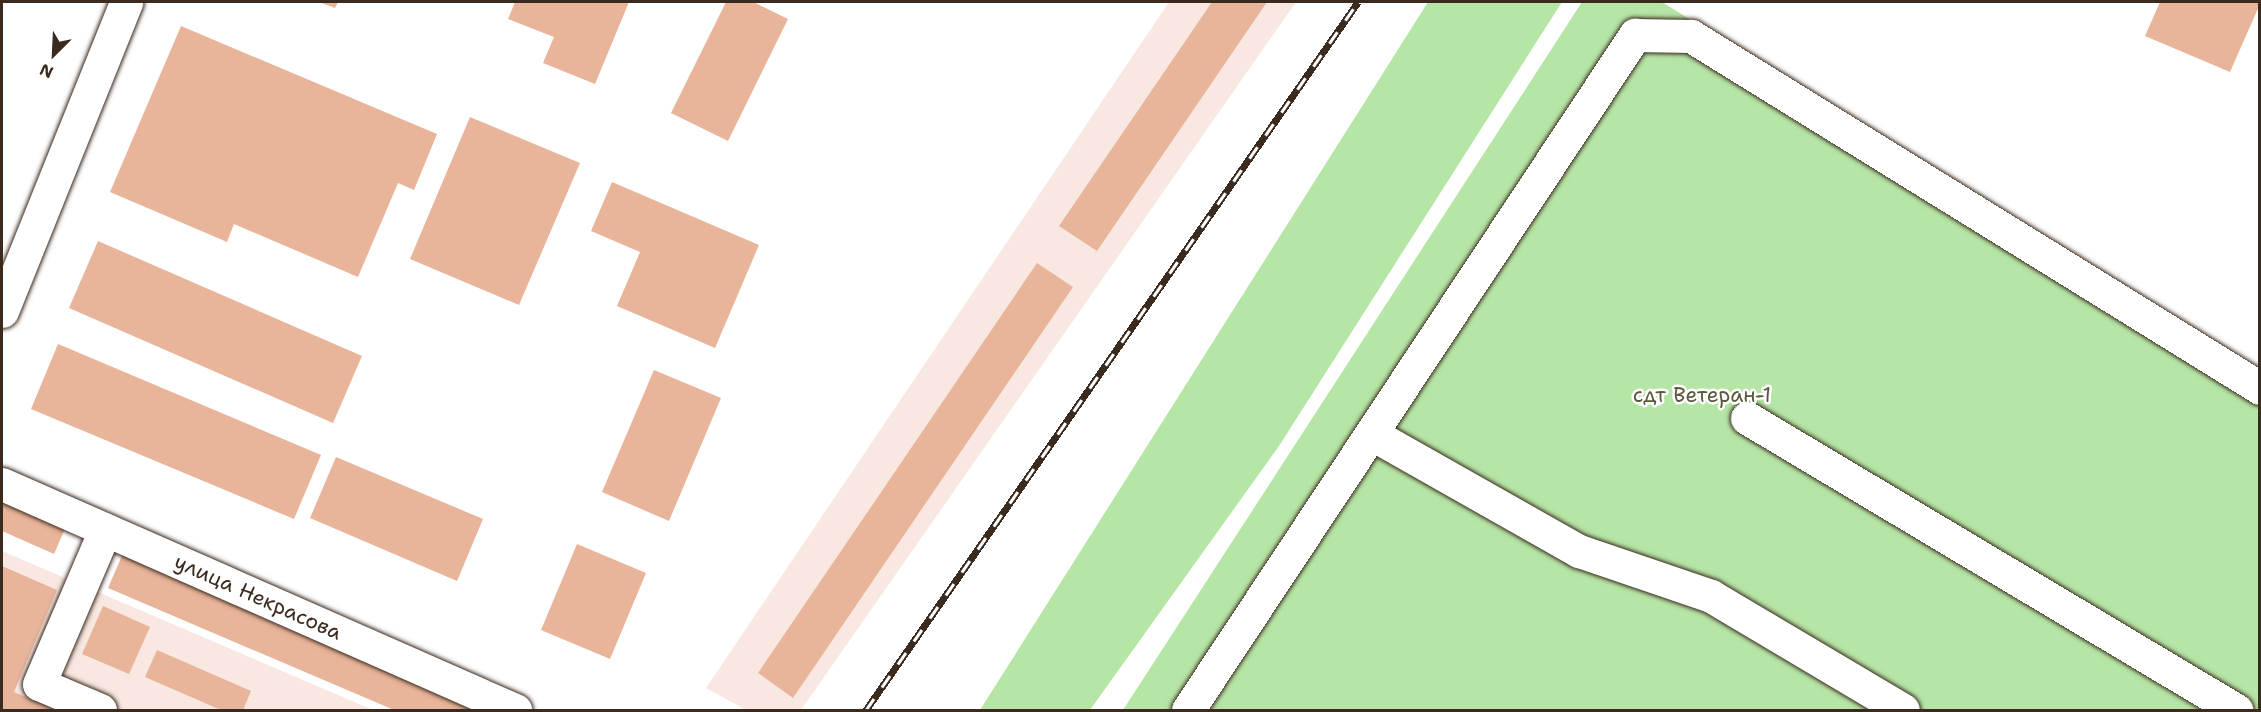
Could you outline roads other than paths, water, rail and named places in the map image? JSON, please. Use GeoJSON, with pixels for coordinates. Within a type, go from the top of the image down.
{"type":"FeatureCollection","features":[{"type":"Feature","properties":{"kind":"street"},"geometry":{"type":"LineString","coordinates":[[2,311],[126,2]]}},
{"type":"Feature","properties":{"kind":"street"},"geometry":{"type":"LineString","coordinates":[[1188,711],[1635,35],[1691,36],[2259,388]]}},
{"type":"Feature","properties":{"kind":"street"},"geometry":{"type":"LineString","coordinates":[[1747,418],[2236,711]]}},
{"type":"Feature","properties":{"kind":"street"},"geometry":{"type":"LineString","coordinates":[[1372,434],[1579,551],[1711,596],[1903,711]]}},
{"type":"Feature","properties":{"kind":"street","name":"улица Некрасова"},"geometry":{"type":"LineString","coordinates":[[2,484],[515,711]]}},
{"type":"Feature","properties":{"kind":"street"},"geometry":{"type":"LineString","coordinates":[[100,711],[39,684],[105,530]]}},
{"type":"Feature","properties":{"kind":"railway"},"geometry":{"type":"LineString","coordinates":[[866,710],[1358,2]]}},
{"type":"Feature","properties":{"kind":"park label","name":"сдт Ветеран-1"},"geometry":{"type":"Point","coordinates":[1702,395]}}]}
